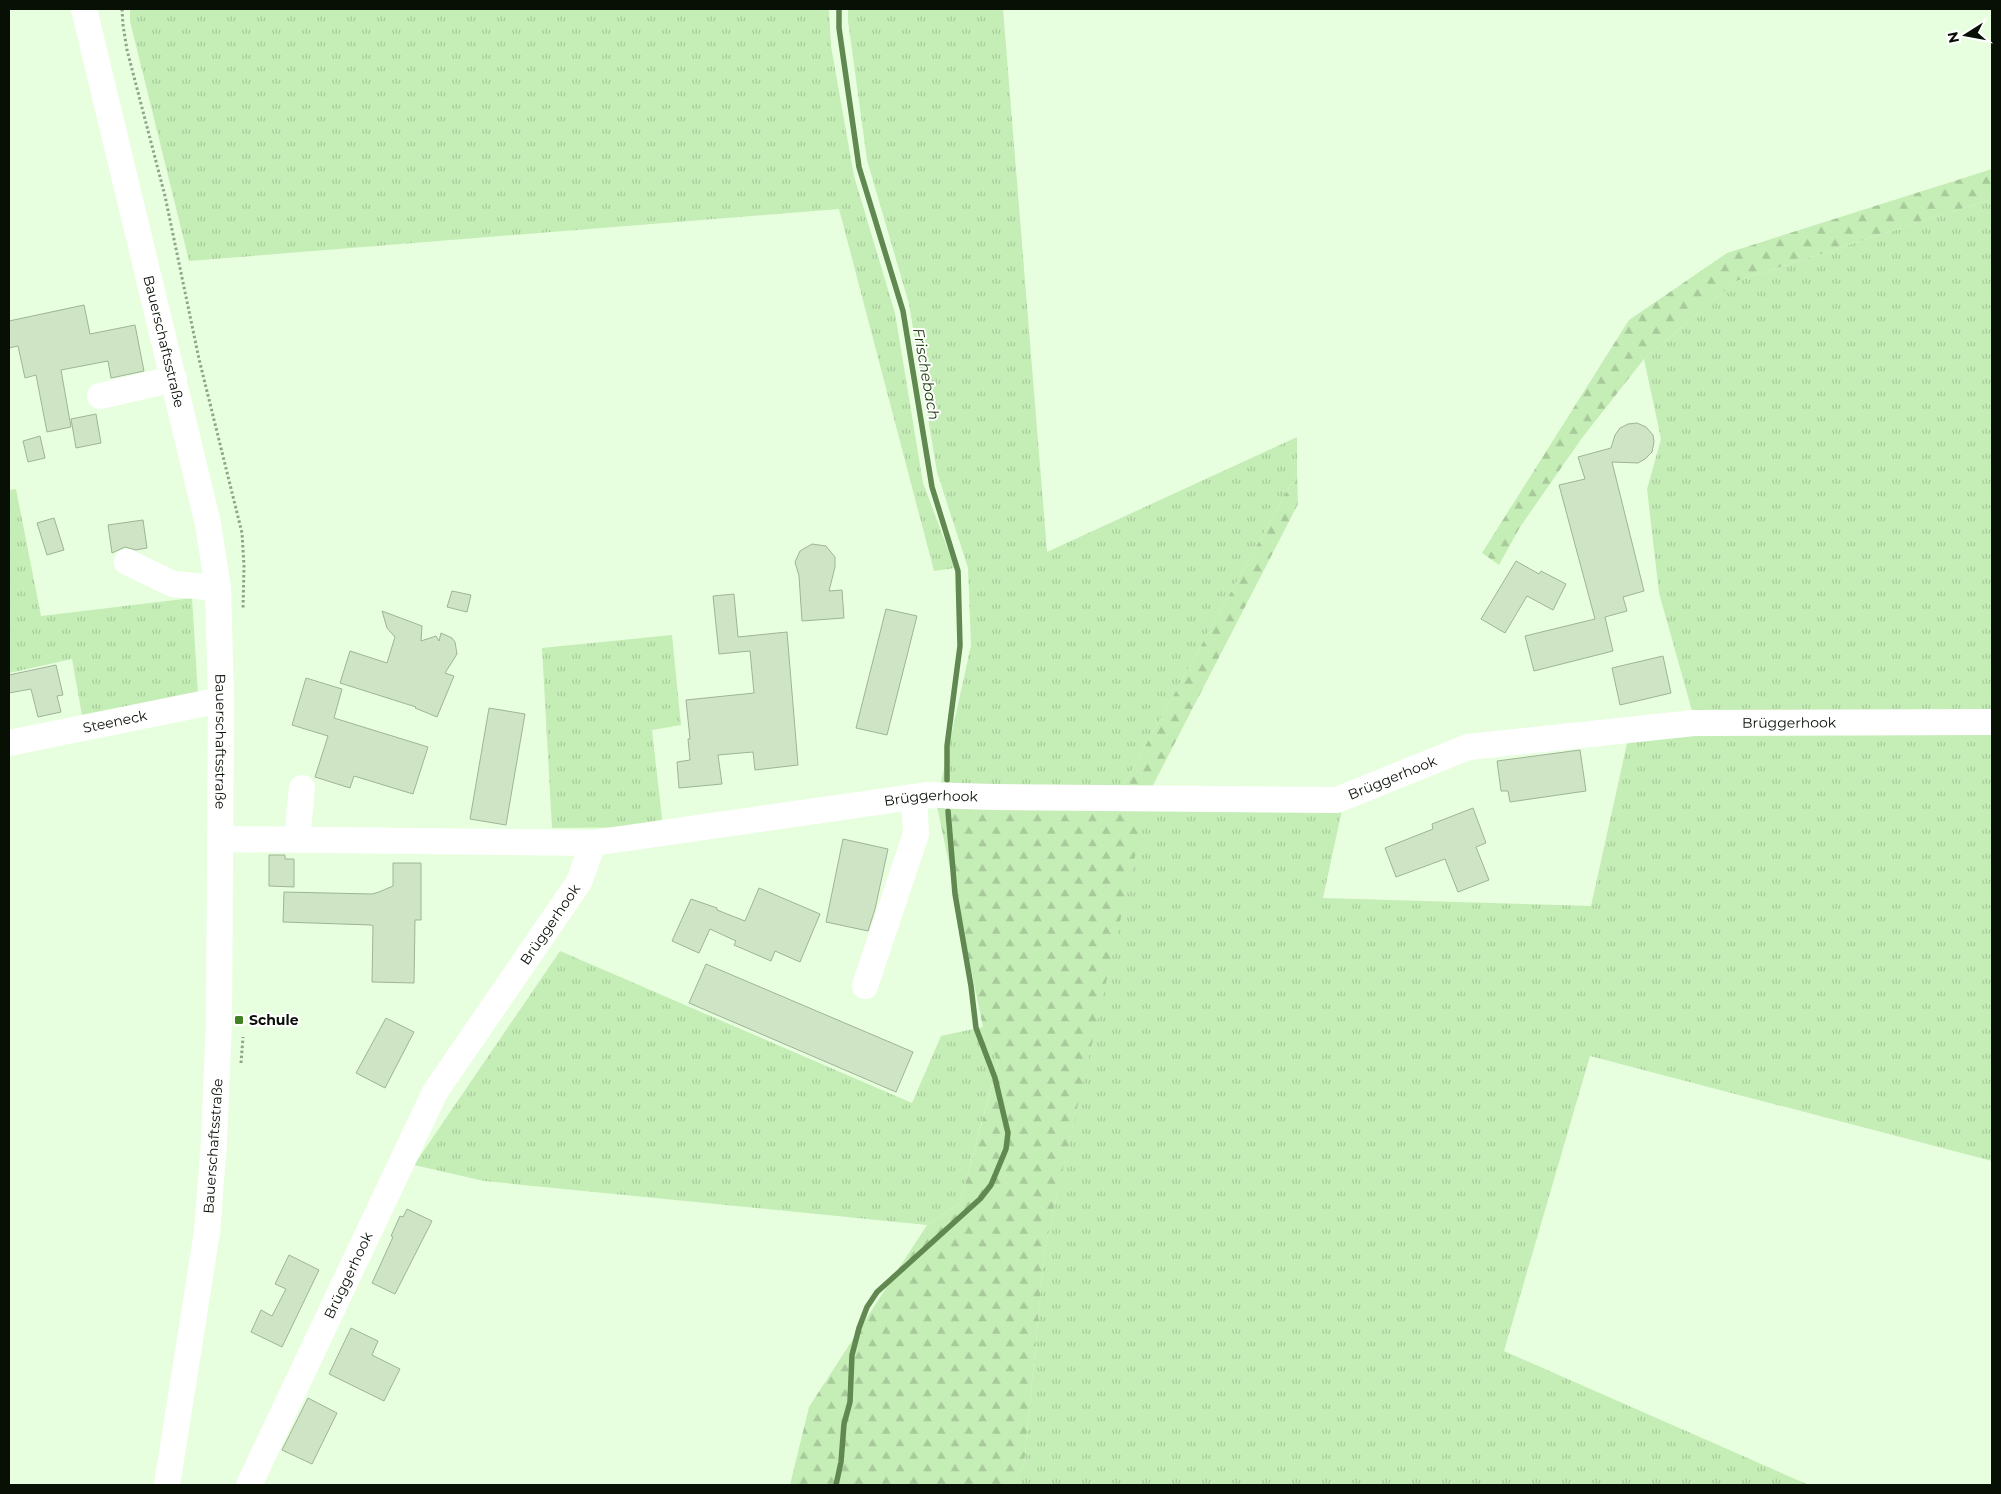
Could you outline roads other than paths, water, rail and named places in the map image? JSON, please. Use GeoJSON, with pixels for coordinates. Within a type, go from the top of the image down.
{"type":"FeatureCollection","features":[{"type":"Feature","properties":{"kind":"street","name":"Bauerschaftsstraße"},"geometry":{"type":"LineString","coordinates":[[84,9],[208,524],[218,588],[221,700],[220,839],[218,1036],[214,1142],[208,1223],[173,1484]]}},
{"type":"Feature","properties":{"kind":"street"},"geometry":{"type":"LineString","coordinates":[[100,396],[174,379]]}},
{"type":"Feature","properties":{"kind":"street"},"geometry":{"type":"LineString","coordinates":[[127,562],[174,584],[218,588]]}},
{"type":"Feature","properties":{"kind":"street","name":"Steeneck"},"geometry":{"type":"LineString","coordinates":[[9,743],[221,700]]}},
{"type":"Feature","properties":{"kind":"street","name":"Brüggerhook"},"geometry":{"type":"LineString","coordinates":[[249,1485],[435,1092],[579,882],[593,843],[927,795],[1337,800],[1468,747],[1694,723],[1992,722]]}},
{"type":"Feature","properties":{"kind":"street"},"geometry":{"type":"LineString","coordinates":[[297,838],[302,788]]}},
{"type":"Feature","properties":{"kind":"street"},"geometry":{"type":"LineString","coordinates":[[865,986],[916,834],[914,797]]}},
{"type":"Feature","properties":{"kind":"street"},"geometry":{"type":"LineString","coordinates":[[220,839],[297,838],[593,843]]}},
{"type":"Feature","properties":{"kind":"waterway","name":"Frischebach"},"geometry":{"type":"LineString","coordinates":[[839,9],[839,28],[859,167],[903,311],[932,487],[958,571],[960,646],[947,746],[947,780]]}},
{"type":"Feature","properties":{"kind":"waterway"},"geometry":{"type":"LineString","coordinates":[[836,1485],[841,1462],[844,1424],[850,1402],[852,1355],[867,1307],[877,1292],[980,1199],[991,1185],[1006,1149],[1008,1133],[995,1078],[976,1028],[971,986],[955,894],[948,811]]}},
{"type":"Feature","properties":{"kind":"place","name":"Schule"},"geometry":{"type":"Point","coordinates":[239,1020]}}]}
